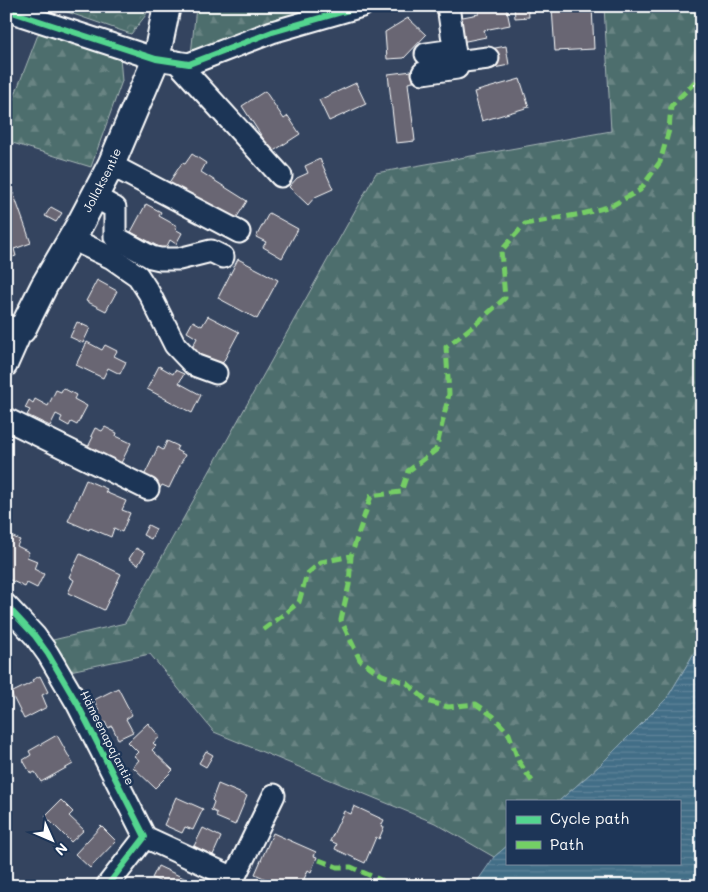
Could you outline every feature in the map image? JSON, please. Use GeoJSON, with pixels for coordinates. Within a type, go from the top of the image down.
{"type":"FeatureCollection","features":[{"type":"Feature","properties":{"kind":"main road","name":"Jollaksentie"},"geometry":{"type":"LineString","coordinates":[[14,328],[44,286],[72,239],[166,61],[167,6]]}},
{"type":"Feature","properties":{"kind":"street"},"geometry":{"type":"LineString","coordinates":[[6,10],[166,61],[189,64],[272,32],[362,6]]}},
{"type":"Feature","properties":{"kind":"street"},"geometry":{"type":"LineString","coordinates":[[448,6],[455,56]]}},
{"type":"Feature","properties":{"kind":"street"},"geometry":{"type":"LineString","coordinates":[[424,63],[455,56],[488,58]]}},
{"type":"Feature","properties":{"kind":"street"},"geometry":{"type":"LineString","coordinates":[[166,61],[282,176]]}},
{"type":"Feature","properties":{"kind":"street"},"geometry":{"type":"LineString","coordinates":[[111,165],[239,232]]}},
{"type":"Feature","properties":{"kind":"street"},"geometry":{"type":"LineString","coordinates":[[94,197],[116,208],[115,237],[150,257],[179,260],[211,251],[223,257]]}},
{"type":"Feature","properties":{"kind":"street"},"geometry":{"type":"LineString","coordinates":[[72,239],[112,258],[138,276],[176,345],[194,365],[216,373]]}},
{"type":"Feature","properties":{"kind":"street"},"geometry":{"type":"LineString","coordinates":[[6,366],[14,328]]}},
{"type":"Feature","properties":{"kind":"street"},"geometry":{"type":"LineString","coordinates":[[6,419],[148,488]]}},
{"type":"Feature","properties":{"kind":"street","name":"Hämeenapajantie"},"geometry":{"type":"LineString","coordinates":[[6,605],[35,636],[48,654],[78,705],[144,837]]}},
{"type":"Feature","properties":{"kind":"street"},"geometry":{"type":"LineString","coordinates":[[107,886],[144,837],[232,882],[274,795]]}},
{"type":"Feature","properties":{"kind":"green space"},"geometry":{"type":"Polygon","coordinates":[[[50,6],[147,6],[146,15],[131,34],[50,6]]]}},
{"type":"Feature","properties":{"kind":"green space"},"geometry":{"type":"Polygon","coordinates":[[[341,6],[191,55],[196,7],[341,6]]]}},
{"type":"Feature","properties":{"kind":"green space"},"geometry":{"type":"Polygon","coordinates":[[[604,6],[702,6],[702,640],[667,698],[598,767],[560,800],[506,800],[506,847],[494,857],[435,823],[214,732],[150,654],[70,671],[53,640],[125,623],[376,173],[611,131],[604,6]]]}},
{"type":"Feature","properties":{"kind":"green space"},"geometry":{"type":"Polygon","coordinates":[[[39,32],[120,57],[122,81],[91,167],[6,141],[6,118],[39,32]]]}},
{"type":"Feature","properties":{"kind":"water"},"geometry":{"type":"Polygon","coordinates":[[[702,640],[702,886],[474,886],[494,857],[506,847],[506,864],[680,864],[680,800],[560,800],[598,767],[667,698],[702,640]]]}},
{"type":"Feature","properties":{"kind":"building"},"geometry":{"type":"Polygon","coordinates":[[[506,6],[510,25],[484,30],[486,37],[461,42],[457,18],[479,14],[478,7],[506,6]]]}},
{"type":"Feature","properties":{"kind":"building"},"geometry":{"type":"Polygon","coordinates":[[[514,6],[528,6],[529,17],[515,18],[514,6]]]}},
{"type":"Feature","properties":{"kind":"building"},"geometry":{"type":"Polygon","coordinates":[[[592,6],[594,49],[555,51],[552,8],[592,6]]]}},
{"type":"Feature","properties":{"kind":"building"},"geometry":{"type":"Polygon","coordinates":[[[408,18],[426,35],[404,58],[387,59],[385,32],[408,18]]]}},
{"type":"Feature","properties":{"kind":"building"},"geometry":{"type":"Polygon","coordinates":[[[506,46],[509,65],[494,68],[490,49],[506,46]]]}},
{"type":"Feature","properties":{"kind":"building"},"geometry":{"type":"Polygon","coordinates":[[[412,71],[413,82],[408,83],[415,141],[396,143],[388,74],[412,71]]]}},
{"type":"Feature","properties":{"kind":"building"},"geometry":{"type":"Polygon","coordinates":[[[520,79],[529,107],[482,121],[474,92],[520,79]]]}},
{"type":"Feature","properties":{"kind":"building"},"geometry":{"type":"Polygon","coordinates":[[[356,83],[366,104],[329,121],[319,100],[356,83]]]}},
{"type":"Feature","properties":{"kind":"building"},"geometry":{"type":"Polygon","coordinates":[[[265,91],[284,119],[288,116],[300,134],[272,152],[242,106],[265,91]]]}},
{"type":"Feature","properties":{"kind":"building"},"geometry":{"type":"Polygon","coordinates":[[[192,154],[206,163],[201,172],[247,201],[232,225],[168,184],[182,163],[185,164],[192,154]]]}},
{"type":"Feature","properties":{"kind":"building"},"geometry":{"type":"Polygon","coordinates":[[[320,159],[333,189],[315,197],[308,205],[289,187],[297,178],[308,173],[305,166],[320,159]]]}},
{"type":"Feature","properties":{"kind":"building"},"geometry":{"type":"Polygon","coordinates":[[[6,177],[8,178],[31,243],[14,249],[16,256],[6,259],[6,177]]]}},
{"type":"Feature","properties":{"kind":"building"},"geometry":{"type":"Polygon","coordinates":[[[146,204],[161,212],[159,216],[177,226],[175,229],[182,233],[176,244],[170,240],[165,250],[131,232],[146,204]]]}},
{"type":"Feature","properties":{"kind":"building"},"geometry":{"type":"Polygon","coordinates":[[[51,207],[62,213],[56,222],[45,216],[51,207]]]}},
{"type":"Feature","properties":{"kind":"building"},"geometry":{"type":"Polygon","coordinates":[[[269,213],[298,229],[282,258],[263,247],[266,242],[256,237],[269,213]]]}},
{"type":"Feature","properties":{"kind":"building"},"geometry":{"type":"Polygon","coordinates":[[[238,259],[278,280],[257,319],[218,298],[238,259]]]}},
{"type":"Feature","properties":{"kind":"building"},"geometry":{"type":"Polygon","coordinates":[[[97,280],[117,291],[106,311],[86,301],[97,280]]]}},
{"type":"Feature","properties":{"kind":"building"},"geometry":{"type":"Polygon","coordinates":[[[208,316],[239,332],[221,366],[191,350],[197,338],[187,332],[193,321],[202,326],[208,316]]]}},
{"type":"Feature","properties":{"kind":"building"},"geometry":{"type":"Polygon","coordinates":[[[77,322],[90,328],[83,343],[70,337],[77,322]]]}},
{"type":"Feature","properties":{"kind":"building"},"geometry":{"type":"Polygon","coordinates":[[[87,342],[102,350],[105,345],[117,351],[114,356],[126,362],[120,374],[108,368],[103,378],[76,365],[87,342]]]}},
{"type":"Feature","properties":{"kind":"building"},"geometry":{"type":"Polygon","coordinates":[[[159,366],[173,374],[175,370],[184,374],[179,383],[201,395],[192,413],[147,389],[159,366]]]}},
{"type":"Feature","properties":{"kind":"building"},"geometry":{"type":"Polygon","coordinates":[[[63,388],[76,395],[74,399],[87,406],[77,425],[71,422],[69,426],[60,421],[62,417],[56,414],[50,426],[27,415],[30,410],[25,408],[29,400],[33,403],[35,399],[48,406],[56,390],[61,392],[63,388]]]}},
{"type":"Feature","properties":{"kind":"building"},"geometry":{"type":"Polygon","coordinates":[[[105,427],[117,433],[116,436],[131,443],[121,463],[110,458],[108,461],[98,456],[100,453],[88,447],[95,428],[102,431],[105,427]]]}},
{"type":"Feature","properties":{"kind":"building"},"geometry":{"type":"Polygon","coordinates":[[[167,441],[178,446],[176,450],[185,455],[169,488],[162,485],[159,490],[151,486],[144,476],[158,447],[163,450],[167,441]]]}},
{"type":"Feature","properties":{"kind":"building"},"geometry":{"type":"Polygon","coordinates":[[[86,480],[107,489],[105,492],[126,501],[122,510],[130,513],[122,532],[114,528],[111,537],[68,521],[86,480]]]}},
{"type":"Feature","properties":{"kind":"building"},"geometry":{"type":"Polygon","coordinates":[[[148,525],[156,529],[151,539],[143,535],[148,525]]]}},
{"type":"Feature","properties":{"kind":"building"},"geometry":{"type":"Polygon","coordinates":[[[6,534],[20,540],[17,546],[29,552],[27,557],[37,561],[34,569],[44,574],[37,588],[27,583],[25,587],[6,578],[6,534]]]}},
{"type":"Feature","properties":{"kind":"building"},"geometry":{"type":"Polygon","coordinates":[[[136,548],[145,553],[138,565],[129,559],[136,548]]]}},
{"type":"Feature","properties":{"kind":"building"},"geometry":{"type":"Polygon","coordinates":[[[80,554],[121,574],[104,610],[68,593],[74,580],[69,577],[80,554]]]}},
{"type":"Feature","properties":{"kind":"building"},"geometry":{"type":"Polygon","coordinates":[[[40,676],[48,692],[42,695],[47,707],[24,719],[11,693],[33,682],[32,680],[40,676]]]}},
{"type":"Feature","properties":{"kind":"building"},"geometry":{"type":"Polygon","coordinates":[[[118,688],[132,715],[126,719],[133,732],[118,739],[112,726],[108,728],[105,722],[102,723],[96,712],[99,711],[94,700],[118,688]]]}},
{"type":"Feature","properties":{"kind":"building"},"geometry":{"type":"Polygon","coordinates":[[[148,723],[160,737],[153,743],[156,746],[152,750],[173,770],[155,788],[133,767],[139,760],[134,756],[138,752],[128,742],[148,723]]]}},
{"type":"Feature","properties":{"kind":"building"},"geometry":{"type":"Polygon","coordinates":[[[57,735],[73,764],[41,782],[35,772],[31,774],[23,760],[31,755],[29,751],[57,735]]]}},
{"type":"Feature","properties":{"kind":"building"},"geometry":{"type":"Polygon","coordinates":[[[206,751],[213,755],[206,767],[199,763],[206,751]]]}},
{"type":"Feature","properties":{"kind":"building"},"geometry":{"type":"Polygon","coordinates":[[[218,784],[247,796],[235,825],[216,817],[217,813],[211,810],[214,802],[212,800],[218,784]]]}},
{"type":"Feature","properties":{"kind":"building"},"geometry":{"type":"Polygon","coordinates":[[[176,797],[203,809],[193,830],[185,827],[182,833],[164,825],[176,797]]]}},
{"type":"Feature","properties":{"kind":"building"},"geometry":{"type":"Polygon","coordinates":[[[61,800],[73,812],[69,816],[84,830],[71,842],[45,816],[61,800]]]}},
{"type":"Feature","properties":{"kind":"building"},"geometry":{"type":"Polygon","coordinates":[[[354,806],[384,820],[381,826],[384,827],[379,839],[376,837],[365,863],[335,849],[337,844],[330,841],[344,811],[351,814],[354,806]]]}},
{"type":"Feature","properties":{"kind":"building"},"geometry":{"type":"Polygon","coordinates":[[[101,826],[116,841],[90,868],[75,854],[101,826]]]}},
{"type":"Feature","properties":{"kind":"building"},"geometry":{"type":"Polygon","coordinates":[[[203,828],[221,837],[213,855],[194,846],[203,828]]]}},
{"type":"Feature","properties":{"kind":"building"},"geometry":{"type":"Polygon","coordinates":[[[273,833],[316,852],[314,856],[317,857],[311,872],[308,870],[301,886],[281,886],[255,874],[273,833]]]}},
{"type":"Feature","properties":{"kind":"building"},"geometry":{"type":"Polygon","coordinates":[[[158,866],[186,879],[185,881],[196,886],[163,886],[164,883],[152,878],[158,866]]]}},
{"type":"Feature","properties":{"kind":"building"},"geometry":{"type":"Polygon","coordinates":[[[66,877],[75,886],[57,886],[66,877]]]}},
{"type":"Feature","properties":{"kind":"marked path"},"geometry":{"type":"LineString","coordinates":[[532,781],[519,762],[509,734],[493,716],[476,704],[448,707],[427,701],[407,683],[382,675],[360,660],[341,620],[349,585],[351,556],[371,496],[401,492],[408,471],[436,450],[449,394],[446,347],[505,298],[501,251],[525,224],[582,214],[611,206],[640,190],[660,162],[669,130],[671,106],[702,75]]}},
{"type":"Feature","properties":{"kind":"marked path"},"geometry":{"type":"LineString","coordinates":[[263,630],[299,602],[307,574],[321,562],[351,556]]}},
{"type":"Feature","properties":{"kind":"marked path"},"geometry":{"type":"LineString","coordinates":[[319,860],[337,867],[351,867],[394,886]]}},
{"type":"Feature","properties":{"kind":"cycle path"},"geometry":{"type":"LineString","coordinates":[[6,10],[156,59],[189,64],[272,32],[362,6]]}},
{"type":"Feature","properties":{"kind":"cycle path"},"geometry":{"type":"LineString","coordinates":[[6,605],[35,636],[48,654],[78,705],[145,837],[107,886]]}}]}
